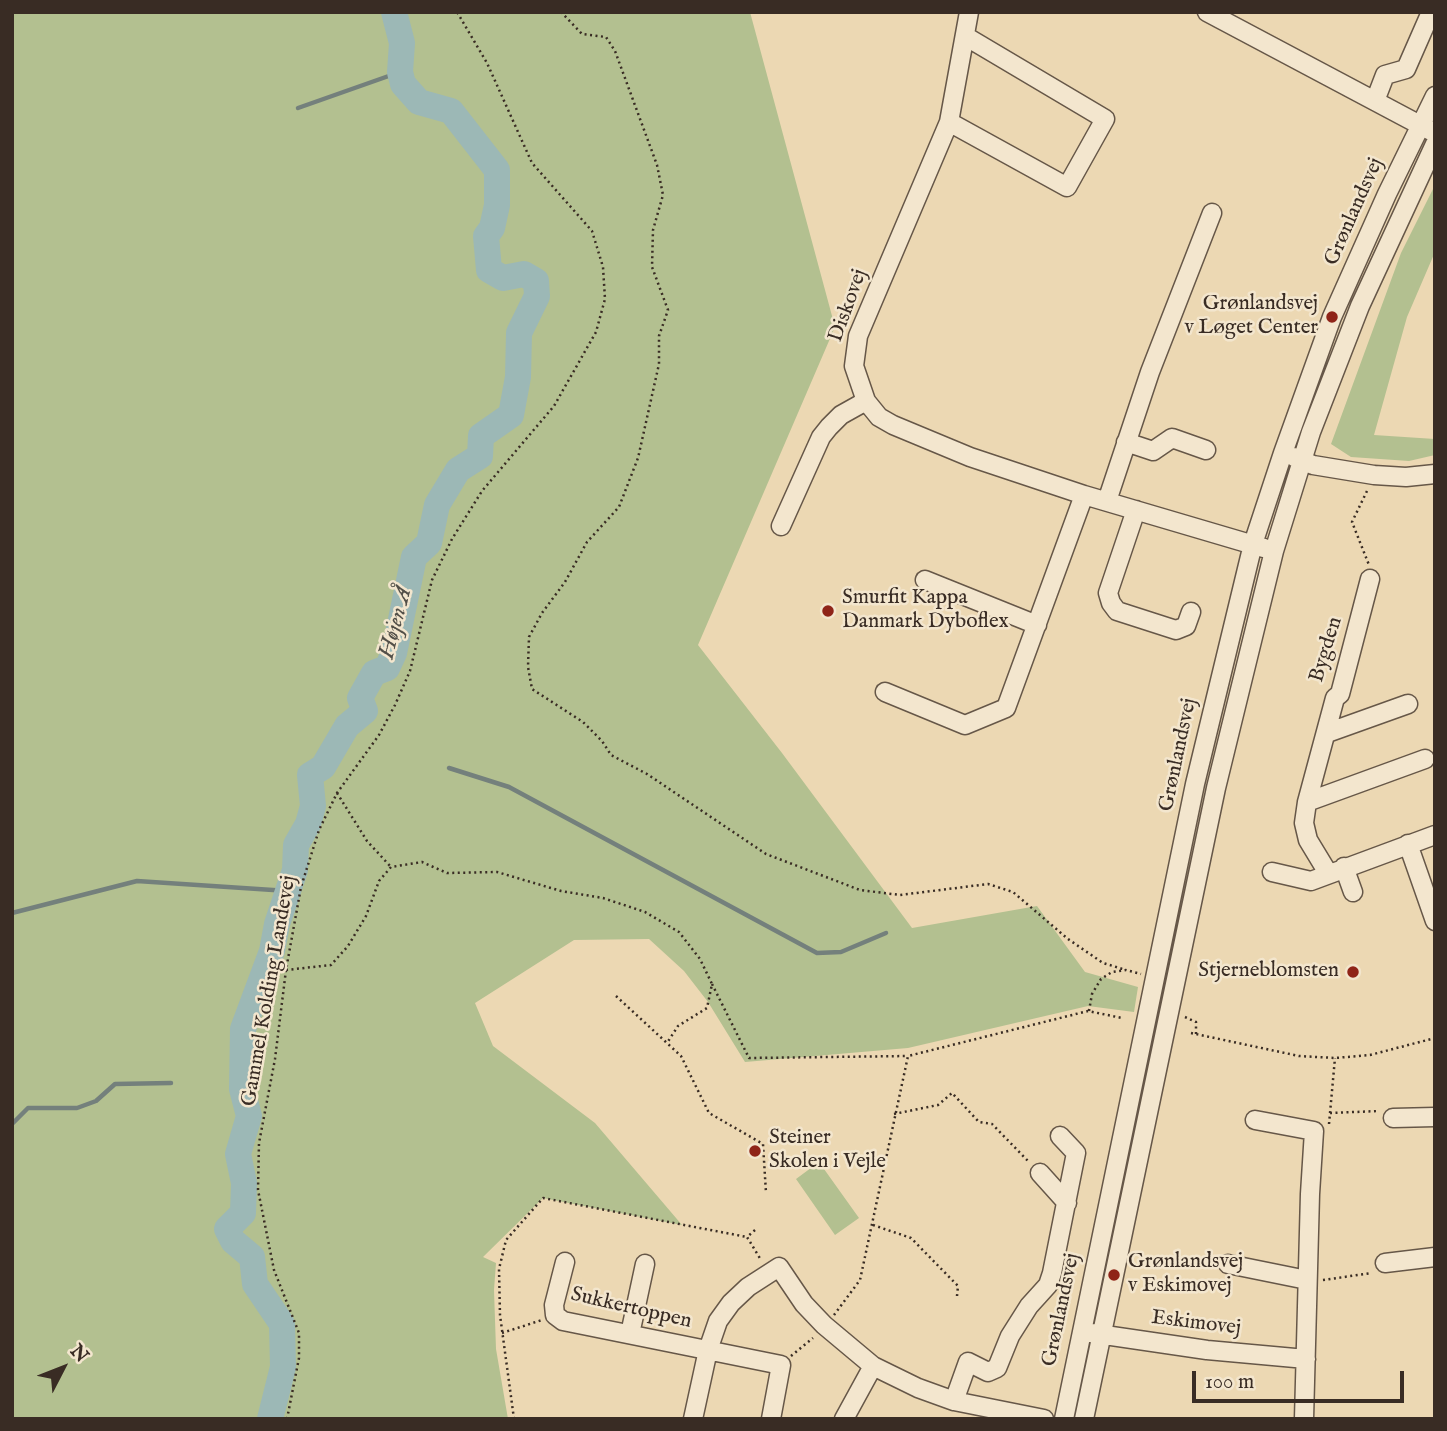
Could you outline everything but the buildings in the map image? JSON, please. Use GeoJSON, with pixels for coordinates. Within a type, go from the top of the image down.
{"type":"FeatureCollection","features":[{"type":"Feature","properties":{"kind":"street","name":"Diskovej"},"geometry":{"type":"LineString","coordinates":[[969,12],[949,122],[858,336],[853,366],[866,401],[879,417],[893,425],[970,457],[1084,495],[1274,551]]}},
{"type":"Feature","properties":{"kind":"street"},"geometry":{"type":"LineString","coordinates":[[1207,12],[1428,129]]}},
{"type":"Feature","properties":{"kind":"street"},"geometry":{"type":"LineString","coordinates":[[1375,101],[1385,75],[1406,69],[1431,12]]}},
{"type":"Feature","properties":{"kind":"street"},"geometry":{"type":"LineString","coordinates":[[949,122],[1067,187],[1105,119],[965,36]]}},
{"type":"Feature","properties":{"kind":"street","name":"Grønlandsvej"},"geometry":{"type":"LineString","coordinates":[[1064,1419],[1195,784],[1254,544],[1283,453],[1332,317],[1428,129],[1435,96]]}},
{"type":"Feature","properties":{"kind":"street","name":"Grønlandsvej"},"geometry":{"type":"LineString","coordinates":[[1084,1419],[1233,711],[1274,551],[1302,461],[1360,306],[1435,144]]}},
{"type":"Feature","properties":{"kind":"street"},"geometry":{"type":"LineString","coordinates":[[1107,501],[1150,372],[1212,213]]}},
{"type":"Feature","properties":{"kind":"street"},"geometry":{"type":"LineString","coordinates":[[781,527],[821,437],[841,415],[866,401]]}},
{"type":"Feature","properties":{"kind":"street"},"geometry":{"type":"LineString","coordinates":[[1126,442],[1153,452],[1172,438],[1206,450]]}},
{"type":"Feature","properties":{"kind":"street"},"geometry":{"type":"LineString","coordinates":[[1283,453],[1302,461],[1344,471],[1406,477],[1435,474]]}},
{"type":"Feature","properties":{"kind":"street"},"geometry":{"type":"LineString","coordinates":[[885,692],[965,725],[1006,708],[1084,495]]}},
{"type":"Feature","properties":{"kind":"street"},"geometry":{"type":"LineString","coordinates":[[1136,510],[1108,593],[1111,603],[1117,611],[1176,630],[1186,626],[1191,612]]}},
{"type":"Feature","properties":{"kind":"street","name":"Bygden"},"geometry":{"type":"LineString","coordinates":[[1353,892],[1308,840],[1304,823],[1307,802],[1370,579]]}},
{"type":"Feature","properties":{"kind":"street"},"geometry":{"type":"LineString","coordinates":[[925,580],[1037,625]]}},
{"type":"Feature","properties":{"kind":"street"},"geometry":{"type":"LineString","coordinates":[[1327,733],[1408,704]]}},
{"type":"Feature","properties":{"kind":"street"},"geometry":{"type":"LineString","coordinates":[[1307,802],[1425,759]]}},
{"type":"Feature","properties":{"kind":"street"},"geometry":{"type":"LineString","coordinates":[[1272,872],[1311,880],[1435,835]]}},
{"type":"Feature","properties":{"kind":"street"},"geometry":{"type":"LineString","coordinates":[[1408,844],[1435,921]]}},
{"type":"Feature","properties":{"kind":"street"},"geometry":{"type":"LineString","coordinates":[[1393,1118],[1435,1117]]}},
{"type":"Feature","properties":{"kind":"street"},"geometry":{"type":"LineString","coordinates":[[1255,1120],[1314,1131],[1313,1280],[1304,1419]]}},
{"type":"Feature","properties":{"kind":"street"},"geometry":{"type":"LineString","coordinates":[[954,1401],[968,1362],[988,1372],[997,1368],[1010,1336],[1029,1306],[1048,1285],[1076,1153],[1060,1136]]}},
{"type":"Feature","properties":{"kind":"street"},"geometry":{"type":"LineString","coordinates":[[1040,1173],[1067,1203]]}},
{"type":"Feature","properties":{"kind":"street"},"geometry":{"type":"LineString","coordinates":[[1385,1263],[1435,1257]]}},
{"type":"Feature","properties":{"kind":"street","name":"Sukkertoppen"},"geometry":{"type":"LineString","coordinates":[[565,1262],[554,1304],[555,1315],[563,1321],[781,1366]]}},
{"type":"Feature","properties":{"kind":"street"},"geometry":{"type":"LineString","coordinates":[[630,1334],[645,1264]]}},
{"type":"Feature","properties":{"kind":"street"},"geometry":{"type":"LineString","coordinates":[[1227,1264],[1313,1280]]}},
{"type":"Feature","properties":{"kind":"street","name":"Sukkertoppen"},"geometry":{"type":"LineString","coordinates":[[693,1419],[708,1350],[718,1321],[731,1303],[748,1287],[779,1267],[804,1304],[824,1325],[873,1366],[918,1388],[954,1401],[1044,1419]]}},
{"type":"Feature","properties":{"kind":"street","name":"Eskimovej"},"geometry":{"type":"LineString","coordinates":[[1081,1331],[1207,1350],[1306,1359]]}},
{"type":"Feature","properties":{"kind":"street"},"geometry":{"type":"LineString","coordinates":[[771,1419],[781,1366]]}},
{"type":"Feature","properties":{"kind":"street"},"geometry":{"type":"LineString","coordinates":[[844,1419],[873,1366]]}},
{"type":"Feature","properties":{"kind":"path","name":"Gammel Kolding Landevej"},"geometry":{"type":"LineString","coordinates":[[287,1419],[299,1358],[299,1334],[274,1270],[258,1190],[259,1143],[275,1059],[286,970],[301,887],[319,830],[337,793],[379,735],[410,671],[432,580],[452,539],[482,491],[554,407],[596,332],[605,299],[603,267],[592,231],[532,163],[487,63],[457,12]]}},
{"type":"Feature","properties":{"kind":"path"},"geometry":{"type":"LineString","coordinates":[[561,12],[582,34],[606,37],[615,51],[649,142],[663,195],[653,230],[652,267],[668,310],[659,336],[659,364],[638,458],[619,506],[587,542],[529,637],[528,667],[532,689],[583,722],[602,741],[611,755],[646,774],[766,854],[860,890],[900,895],[988,884],[1013,892],[1103,963],[1147,975]]}},
{"type":"Feature","properties":{"kind":"path"},"geometry":{"type":"LineString","coordinates":[[1370,579],[1372,573],[1352,522],[1374,475]]}},
{"type":"Feature","properties":{"kind":"path"},"geometry":{"type":"LineString","coordinates":[[337,793],[368,841],[391,867]]}},
{"type":"Feature","properties":{"kind":"path"},"geometry":{"type":"LineString","coordinates":[[286,970],[331,965],[348,946],[366,915],[379,881],[391,867],[422,862],[447,873],[497,872],[561,891],[603,898],[645,912],[679,932],[700,959],[749,1058],[908,1056],[1088,1011],[1122,1018]]}},
{"type":"Feature","properties":{"kind":"path"},"geometry":{"type":"LineString","coordinates":[[1088,1011],[1092,994],[1101,979],[1112,972],[1126,970]]}},
{"type":"Feature","properties":{"kind":"path"},"geometry":{"type":"LineString","coordinates":[[667,1043],[678,1026],[707,1008],[712,984]]}},
{"type":"Feature","properties":{"kind":"path"},"geometry":{"type":"LineString","coordinates":[[616,996],[681,1056],[709,1113],[763,1144],[766,1193]]}},
{"type":"Feature","properties":{"kind":"path"},"geometry":{"type":"LineString","coordinates":[[1170,1014],[1196,1022],[1193,1033],[1299,1056],[1335,1058],[1370,1055],[1435,1038]]}},
{"type":"Feature","properties":{"kind":"path"},"geometry":{"type":"LineString","coordinates":[[781,1366],[847,1300],[860,1280],[908,1056]]}},
{"type":"Feature","properties":{"kind":"path"},"geometry":{"type":"LineString","coordinates":[[894,1114],[938,1105],[952,1093],[979,1122],[992,1124],[1040,1173]]}},
{"type":"Feature","properties":{"kind":"path"},"geometry":{"type":"LineString","coordinates":[[1330,1113],[1388,1111],[1393,1118]]}},
{"type":"Feature","properties":{"kind":"path"},"geometry":{"type":"LineString","coordinates":[[514,1419],[502,1333],[499,1269],[506,1240],[543,1198],[747,1237]]}},
{"type":"Feature","properties":{"kind":"path"},"geometry":{"type":"LineString","coordinates":[[873,1225],[911,1238],[958,1286],[957,1296]]}},
{"type":"Feature","properties":{"kind":"path"},"geometry":{"type":"LineString","coordinates":[[1313,1280],[1380,1272],[1385,1263]]}},
{"type":"Feature","properties":{"kind":"path"},"geometry":{"type":"LineString","coordinates":[[502,1333],[555,1315]]}},
{"type":"Feature","properties":{"kind":"green space"},"geometry":{"type":"Polygon","coordinates":[[[12,12],[750,12],[835,327],[698,645],[912,928],[1037,906],[1085,972],[1138,987],[1134,1012],[1088,1006],[908,1048],[745,1062],[708,1002],[684,971],[649,939],[574,940],[475,1003],[493,1046],[595,1123],[682,1225],[543,1198],[483,1257],[496,1263],[496,1349],[508,1419],[12,1419],[12,12]]]}},
{"type":"Feature","properties":{"kind":"green space"},"geometry":{"type":"Polygon","coordinates":[[[1435,185],[1435,252],[1407,317],[1374,435],[1435,439],[1435,455],[1409,461],[1351,457],[1331,444],[1401,253],[1435,185]]]}},
{"type":"Feature","properties":{"kind":"green space"},"geometry":{"type":"Polygon","coordinates":[[[819,1162],[859,1218],[835,1235],[796,1179],[819,1162]]]}},
{"type":"Feature","properties":{"kind":"waterway","name":"Højen Å"},"geometry":{"type":"LineString","coordinates":[[270,1419],[283,1367],[282,1324],[255,1284],[252,1257],[233,1241],[227,1229],[243,1213],[244,1183],[238,1154],[249,1116],[242,1089],[243,1029],[272,951],[277,924],[295,870],[296,845],[308,824],[313,806],[310,775],[323,767],[347,726],[365,711],[360,698],[374,673],[387,668],[394,653],[414,557],[429,543],[437,505],[458,470],[480,456],[481,436],[511,415],[518,377],[519,333],[537,296],[536,281],[524,274],[503,278],[489,270],[486,236],[492,228],[497,205],[497,170],[451,111],[419,102],[403,84],[400,72],[402,43],[394,12]]}},
{"type":"Feature","properties":{"kind":"waterway"},"geometry":{"type":"LineString","coordinates":[[298,108],[400,72]]}},
{"type":"Feature","properties":{"kind":"waterway"},"geometry":{"type":"LineString","coordinates":[[449,768],[509,787],[817,953],[841,952],[886,933]]}},
{"type":"Feature","properties":{"kind":"waterway"},"geometry":{"type":"LineString","coordinates":[[12,913],[137,881],[288,891]]}},
{"type":"Feature","properties":{"kind":"waterway"},"geometry":{"type":"LineString","coordinates":[[12,1124],[28,1108],[77,1108],[96,1101],[115,1084],[171,1083]]}},
{"type":"Feature","properties":{"kind":"place","name":"Grønlandsvej v Løget Center"},"geometry":{"type":"Point","coordinates":[1332,317]}},
{"type":"Feature","properties":{"kind":"place","name":"Smurfit Kappa Danmark Dyboflex"},"geometry":{"type":"Point","coordinates":[828,611]}},
{"type":"Feature","properties":{"kind":"place","name":"Stjerneblomsten"},"geometry":{"type":"Point","coordinates":[1353,972]}},
{"type":"Feature","properties":{"kind":"place","name":"Steiner Skolen i Vejle"},"geometry":{"type":"Point","coordinates":[755,1151]}},
{"type":"Feature","properties":{"kind":"place","name":"Grønlandsvej v Eskimovej"},"geometry":{"type":"Point","coordinates":[1114,1275]}}]}
